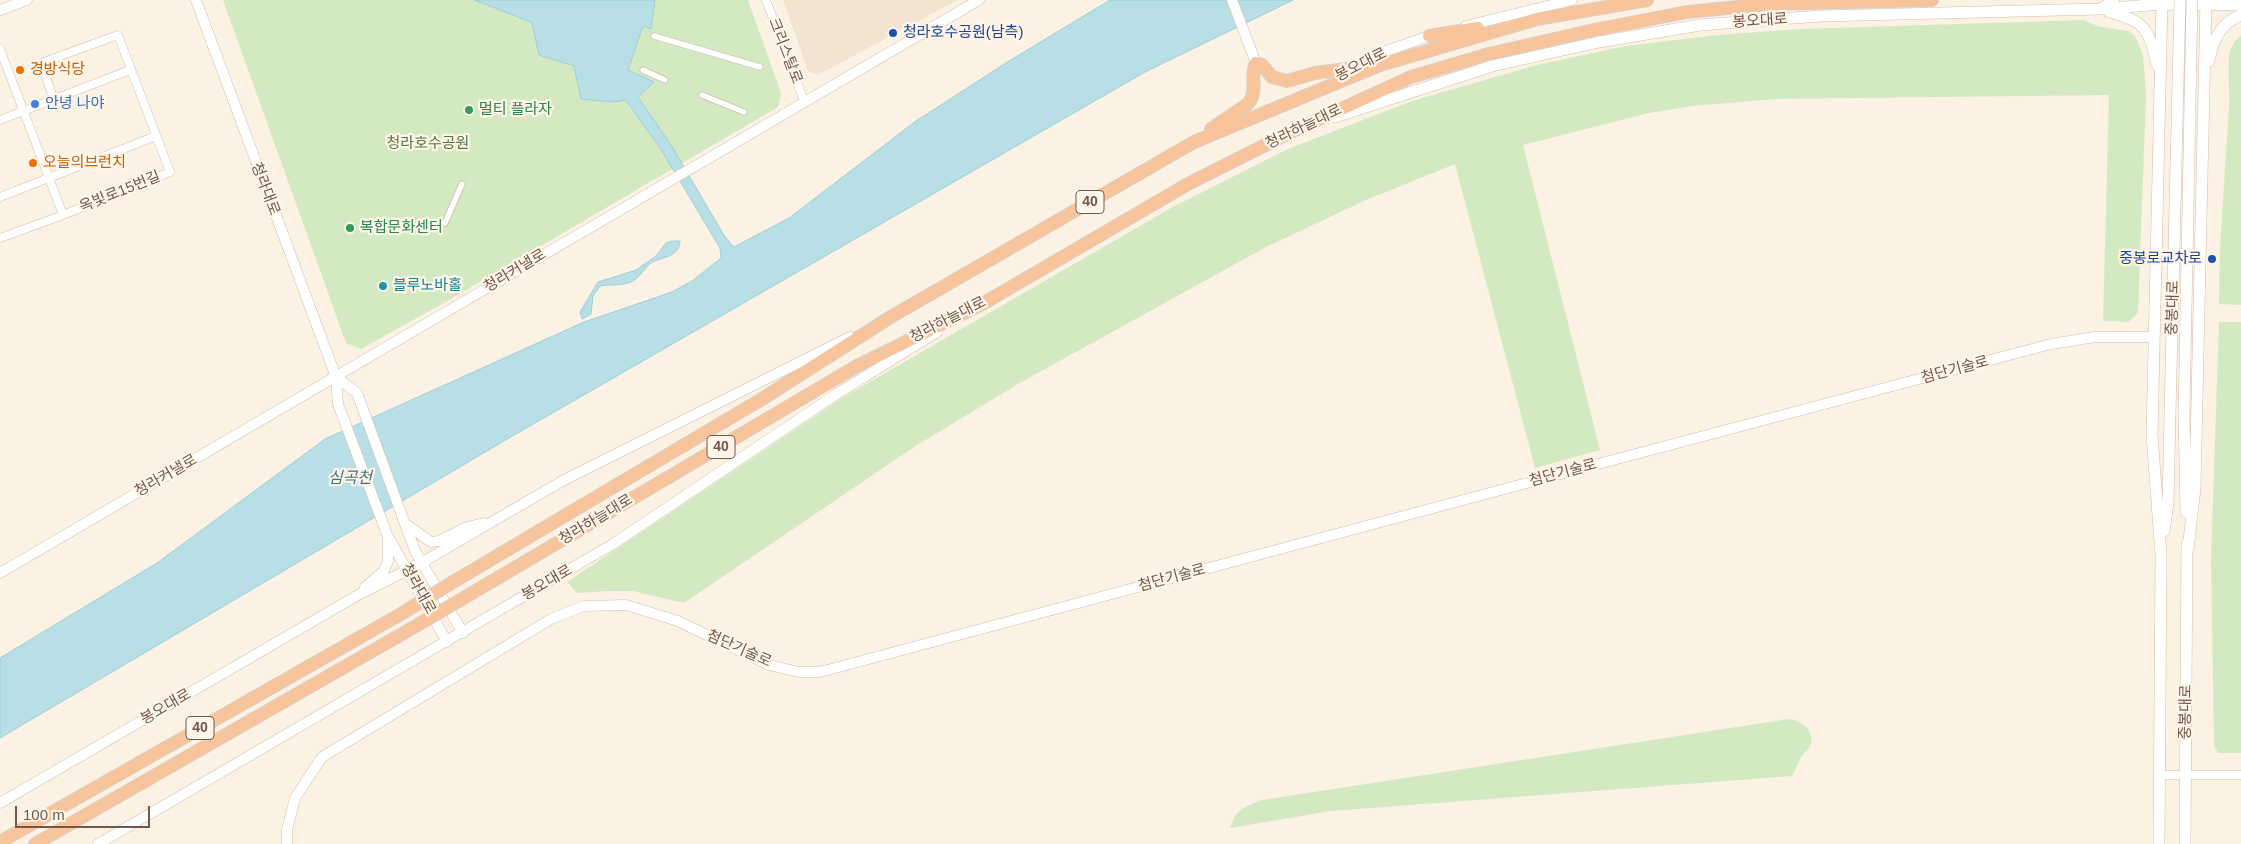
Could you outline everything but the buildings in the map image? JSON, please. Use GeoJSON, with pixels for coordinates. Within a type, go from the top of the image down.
{"type":"FeatureCollection","features":[{"type":"Feature","properties":{"kind":"highway","name":"청라하늘대로"},"geometry":{"type":"LineString","coordinates":[[0,842],[400,614],[762,399],[889,318],[1194,142],[1380,65],[1475,36],[1564,13],[1647,0]]}},
{"type":"Feature","properties":{"kind":"highway","name":"청라하늘대로"},"geometry":{"type":"LineString","coordinates":[[35,844],[409,630],[857,366],[984,303],[1188,184],[1294,131],[1411,77],[1489,54],[1594,30],[1687,12],[1759,5],[1932,0]]}},
{"type":"Feature","properties":{"kind":"highway"},"geometry":{"type":"LineString","coordinates":[[1428,36],[1564,13]]}},
{"type":"Feature","properties":{"kind":"highway"},"geometry":{"type":"LineString","coordinates":[[1194,142],[1248,104],[1253,98],[1255,86],[1253,68],[1256,63],[1262,65],[1272,78],[1288,80],[1315,73],[1355,68]]}},
{"type":"Feature","properties":{"kind":"main road","name":"중봉대로"},"geometry":{"type":"LineString","coordinates":[[2161,555],[2168,503],[2180,0]]}},
{"type":"Feature","properties":{"kind":"main road","name":"중봉대로"},"geometry":{"type":"LineString","coordinates":[[2185,844],[2188,549],[2184,412],[2192,0]]}},
{"type":"Feature","properties":{"kind":"main road","name":"봉오대로"},"geometry":{"type":"LineString","coordinates":[[1294,131],[1492,66],[1599,42],[1700,25],[1820,16],[2100,9],[2162,2],[2241,4]]}},
{"type":"Feature","properties":{"kind":"main road","name":"중봉대로"},"geometry":{"type":"LineString","coordinates":[[2159,844],[2161,555],[2152,435],[2162,2]]}},
{"type":"Feature","properties":{"kind":"main road","name":"중봉대로"},"geometry":{"type":"LineString","coordinates":[[2188,549],[2195,488],[2206,2]]}},
{"type":"Feature","properties":{"kind":"main road"},"geometry":{"type":"LineString","coordinates":[[2100,9],[2134,19],[2151,37],[2161,85]]}},
{"type":"Feature","properties":{"kind":"main road"},"geometry":{"type":"LineString","coordinates":[[2204,90],[2213,42],[2219,30],[2229,20],[2241,15]]}},
{"type":"Feature","properties":{"kind":"street"},"geometry":{"type":"LineString","coordinates":[[0,10],[27,0]]}},
{"type":"Feature","properties":{"kind":"street","name":"청라대로"},"geometry":{"type":"LineString","coordinates":[[196,0],[336,376]]}},
{"type":"Feature","properties":{"kind":"street","name":"크리스탈로"},"geometry":{"type":"LineString","coordinates":[[766,0],[804,101]]}},
{"type":"Feature","properties":{"kind":"street","name":"청라커낼로"},"geometry":{"type":"LineString","coordinates":[[0,573],[979,0]]}},
{"type":"Feature","properties":{"kind":"street"},"geometry":{"type":"LineString","coordinates":[[1232,0],[1256,63]]}},
{"type":"Feature","properties":{"kind":"street","name":"봉오대로"},"geometry":{"type":"LineString","coordinates":[[1299,99],[1383,52],[1428,36],[1510,13],[1572,0]]}},
{"type":"Feature","properties":{"kind":"street"},"geometry":{"type":"LineString","coordinates":[[2100,9],[2114,0]]}},
{"type":"Feature","properties":{"kind":"street"},"geometry":{"type":"LineString","coordinates":[[0,197],[156,136],[118,35],[41,63],[54,100]]}},
{"type":"Feature","properties":{"kind":"street"},"geometry":{"type":"LineString","coordinates":[[654,36],[760,67]]}},
{"type":"Feature","properties":{"kind":"street"},"geometry":{"type":"LineString","coordinates":[[0,49],[63,215],[0,238]]}},
{"type":"Feature","properties":{"kind":"street"},"geometry":{"type":"LineString","coordinates":[[0,120],[130,70]]}},
{"type":"Feature","properties":{"kind":"street"},"geometry":{"type":"LineString","coordinates":[[643,70],[665,80]]}},
{"type":"Feature","properties":{"kind":"street"},"geometry":{"type":"LineString","coordinates":[[702,95],[744,112]]}},
{"type":"Feature","properties":{"kind":"street","name":"옥빛로15번길"},"geometry":{"type":"LineString","coordinates":[[63,215],[170,172],[156,136]]}},
{"type":"Feature","properties":{"kind":"street"},"geometry":{"type":"LineString","coordinates":[[445,223],[462,184]]}},
{"type":"Feature","properties":{"kind":"street","name":"봉오대로"},"geometry":{"type":"LineString","coordinates":[[98,844],[613,544],[835,395],[984,303]]}},
{"type":"Feature","properties":{"kind":"street","name":"봉오대로"},"geometry":{"type":"LineString","coordinates":[[0,803],[358,595],[421,563],[564,480],[889,318]]}},
{"type":"Feature","properties":{"kind":"street","name":"첨단기술로"},"geometry":{"type":"LineString","coordinates":[[287,844],[287,830],[295,798],[322,757],[551,619],[584,606],[626,605],[678,621],[769,665],[799,672],[820,672],[1369,526],[1536,479],[2051,344],[2095,337],[2153,337]]}},
{"type":"Feature","properties":{"kind":"street"},"geometry":{"type":"LineString","coordinates":[[336,376],[357,393],[421,563],[463,633]]}},
{"type":"Feature","properties":{"kind":"street"},"geometry":{"type":"LineString","coordinates":[[336,376],[338,404],[388,537],[388,561],[384,571],[358,595]]}},
{"type":"Feature","properties":{"kind":"street"},"geometry":{"type":"LineString","coordinates":[[407,525],[431,542],[439,542],[467,527],[493,521]]}},
{"type":"Feature","properties":{"kind":"street","name":"청라대로"},"geometry":{"type":"LineString","coordinates":[[388,537],[447,642]]}},
{"type":"Feature","properties":{"kind":"street"},"geometry":{"type":"LineString","coordinates":[[2159,775],[2241,775]]}},
{"type":"Feature","properties":{"kind":"shaded area"},"geometry":{"type":"Polygon","coordinates":[[[783,0],[958,0],[818,75],[808,71],[783,0]]]}},
{"type":"Feature","properties":{"kind":"green space","name":"청라호수공원"},"geometry":{"type":"Polygon","coordinates":[[[223,0],[748,0],[781,93],[778,107],[442,304],[361,349],[346,343],[223,0]]]}},
{"type":"Feature","properties":{"kind":"green space"},"geometry":{"type":"Polygon","coordinates":[[[2084,20],[2097,26],[2128,31],[2135,36],[2143,55],[2146,95],[2138,313],[2129,322],[2103,321],[2109,95],[1775,99],[1693,106],[1649,113],[1523,145],[1600,450],[1535,468],[1455,164],[1366,200],[1266,247],[1018,384],[914,447],[684,603],[633,591],[577,593],[567,582],[842,398],[1171,208],[1288,149],[1412,101],[1537,65],[1625,46],[1718,35],[1801,29],[2084,20]]]}},
{"type":"Feature","properties":{"kind":"green space"},"geometry":{"type":"Polygon","coordinates":[[[2241,35],[2241,305],[2219,304],[2219,280],[2229,108],[2229,56],[2233,44],[2241,35]]]}},
{"type":"Feature","properties":{"kind":"green space"},"geometry":{"type":"Polygon","coordinates":[[[2219,322],[2241,322],[2241,753],[2218,753],[2214,746],[2211,559],[2219,322]]]}},
{"type":"Feature","properties":{"kind":"green space"},"geometry":{"type":"Polygon","coordinates":[[[1789,719],[1802,724],[1811,734],[1811,744],[1801,757],[1792,776],[1331,811],[1230,828],[1238,813],[1262,800],[1789,719]]]}},
{"type":"Feature","properties":{"kind":"water","name":"심곡천"},"geometry":{"type":"Polygon","coordinates":[[[475,0],[655,0],[651,29],[643,26],[628,70],[654,82],[638,97],[671,145],[725,237],[734,247],[789,218],[916,121],[1009,61],[1110,0],[1293,0],[1145,72],[509,438],[0,738],[0,658],[157,563],[325,439],[584,322],[672,292],[692,281],[721,258],[720,248],[662,151],[626,100],[613,102],[581,99],[574,66],[539,55],[532,23],[475,0]]]}},
{"type":"Feature","properties":{"kind":"water"},"geometry":{"type":"Polygon","coordinates":[[[680,241],[677,250],[669,256],[651,263],[631,282],[600,286],[593,296],[591,314],[582,319],[580,312],[598,282],[636,270],[656,256],[666,243],[680,241]]]}},
{"type":"Feature","properties":{"kind":"place","name":"청라호수공원(남측)"},"geometry":{"type":"Point","coordinates":[893,33]}},
{"type":"Feature","properties":{"kind":"place","name":"경방식당"},"geometry":{"type":"Point","coordinates":[20,70]}},
{"type":"Feature","properties":{"kind":"place","name":"안녕 나야"},"geometry":{"type":"Point","coordinates":[35,104]}},
{"type":"Feature","properties":{"kind":"place","name":"멀티 플라자"},"geometry":{"type":"Point","coordinates":[469,110]}},
{"type":"Feature","properties":{"kind":"place","name":"오늘의브런치"},"geometry":{"type":"Point","coordinates":[33,163]}},
{"type":"Feature","properties":{"kind":"place","name":"복합문화센터"},"geometry":{"type":"Point","coordinates":[350,228]}},
{"type":"Feature","properties":{"kind":"place","name":"중봉로교차로"},"geometry":{"type":"Point","coordinates":[2212,259]}},
{"type":"Feature","properties":{"kind":"place","name":"블루노바홀"},"geometry":{"type":"Point","coordinates":[383,286]}}]}
